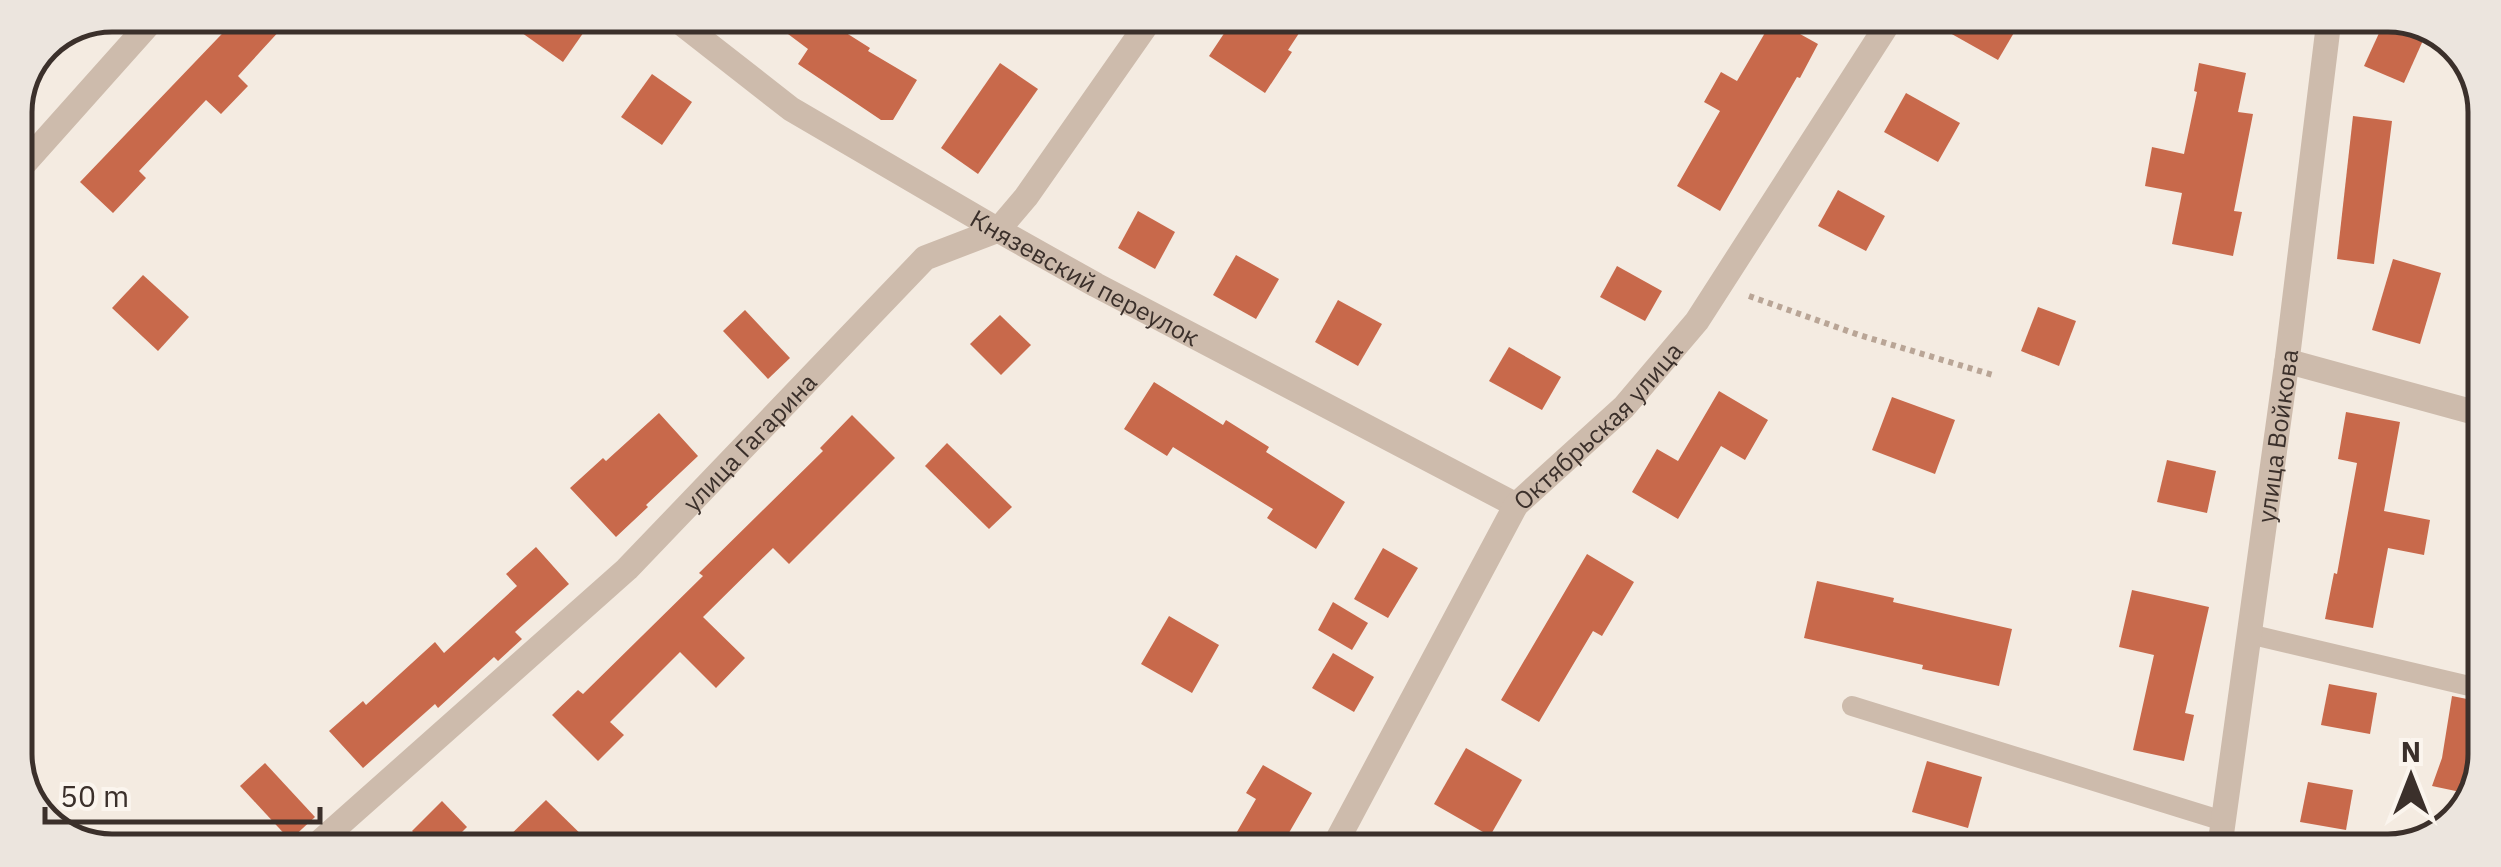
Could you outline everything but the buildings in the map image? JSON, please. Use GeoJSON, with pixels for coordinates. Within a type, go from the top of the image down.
{"type":"FeatureCollection","features":[{"type":"Feature","properties":{"kind":"street"},"geometry":{"type":"LineString","coordinates":[[32,138],[140,32]]}},
{"type":"Feature","properties":{"kind":"street","name":"Князевский переулок"},"geometry":{"type":"LineString","coordinates":[[692,32],[791,109],[998,230],[1516,505]]}},
{"type":"Feature","properties":{"kind":"street","name":"улица Гагарина"},"geometry":{"type":"LineString","coordinates":[[330,834],[627,569],[925,258],[998,230],[1026,197],[1142,32]]}},
{"type":"Feature","properties":{"kind":"street","name":"Октябрьская улица"},"geometry":{"type":"LineString","coordinates":[[1341,834],[1516,505],[1624,407],[1697,321],[1883,32]]}},
{"type":"Feature","properties":{"kind":"street","name":"улица Войкова"},"geometry":{"type":"LineString","coordinates":[[2221,834],[2288,361],[2329,32]]}},
{"type":"Feature","properties":{"kind":"street"},"geometry":{"type":"LineString","coordinates":[[2288,361],[2468,411]]}},
{"type":"Feature","properties":{"kind":"lane"},"geometry":{"type":"LineString","coordinates":[[2249,634],[2468,686]]}},
{"type":"Feature","properties":{"kind":"lane"},"geometry":{"type":"LineString","coordinates":[[1852,706],[2223,821]]}},
{"type":"Feature","properties":{"kind":"path"},"geometry":{"type":"LineString","coordinates":[[1720,286],[1859,336],[1993,375]]}}]}
